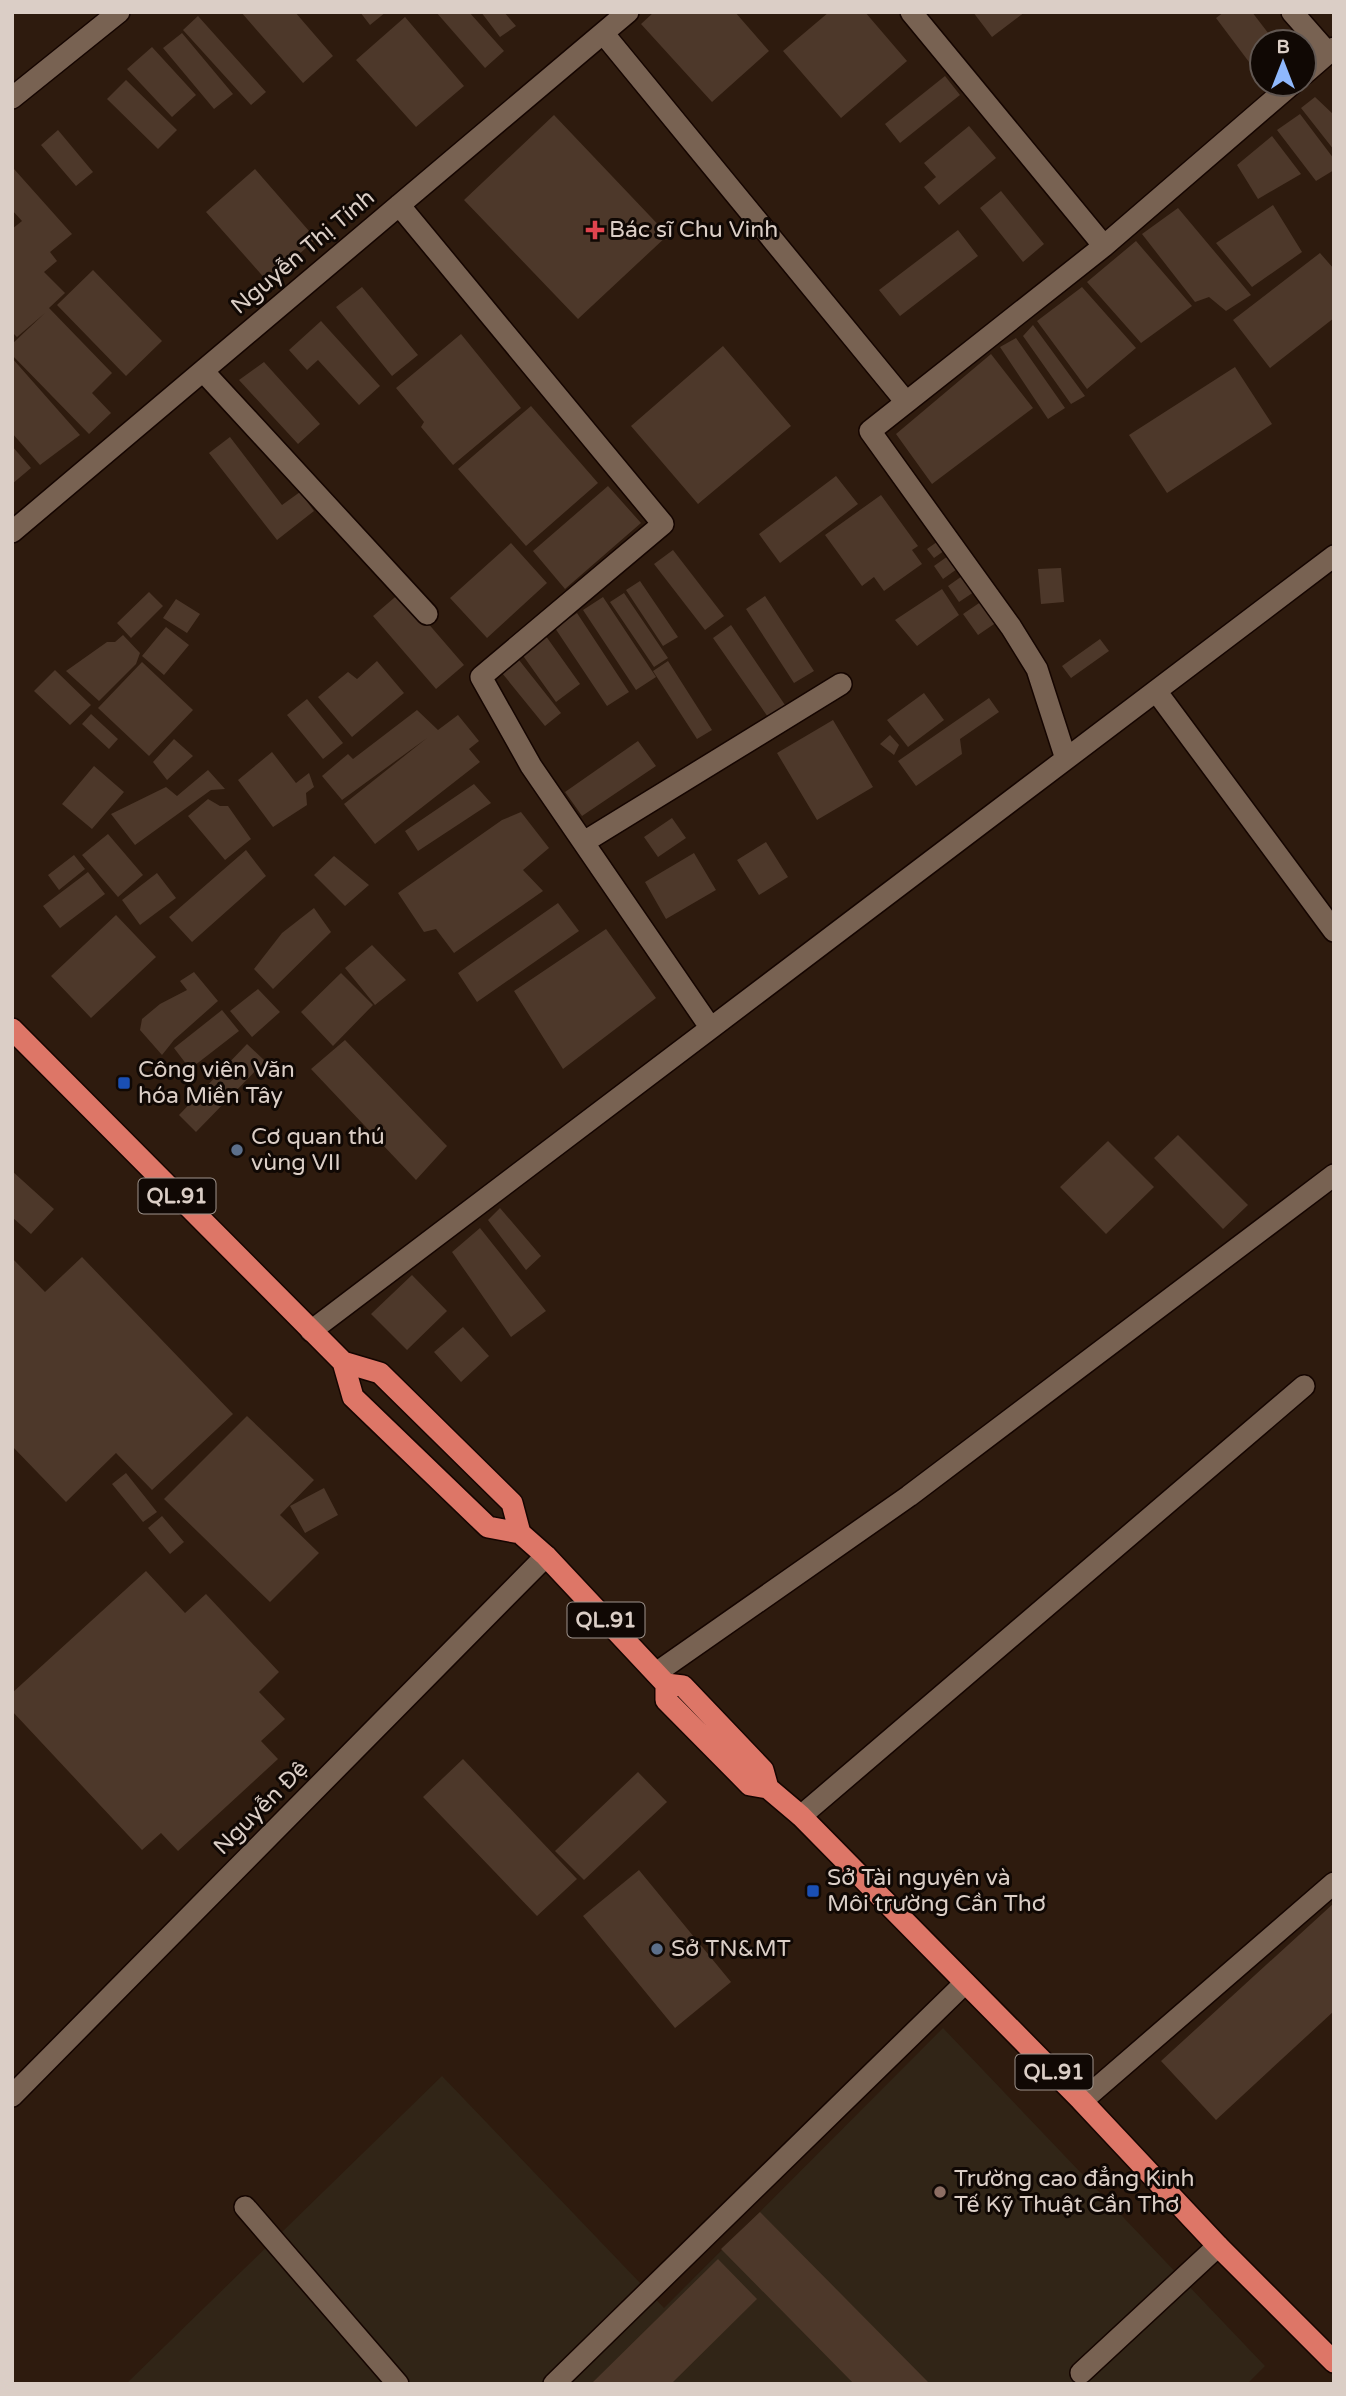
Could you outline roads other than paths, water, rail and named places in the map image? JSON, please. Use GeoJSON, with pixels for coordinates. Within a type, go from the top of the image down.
{"type":"FeatureCollection","features":[{"type":"Feature","properties":{"kind":"highway","name":"QL.91"},"geometry":{"type":"LineString","coordinates":[[12,1029],[343,1362],[380,1373],[512,1503],[520,1533]]}},
{"type":"Feature","properties":{"kind":"highway","name":"QL.91"},"geometry":{"type":"LineString","coordinates":[[343,1362],[352,1397],[488,1527],[520,1533],[546,1556],[661,1678],[666,1700],[750,1785],[768,1788],[801,1816],[1082,2101],[1217,2246],[1334,2361]]}},
{"type":"Feature","properties":{"kind":"street"},"geometry":{"type":"LineString","coordinates":[[12,98],[119,12]]}},
{"type":"Feature","properties":{"kind":"street","name":"Nguyễn Thị Tính"},"geometry":{"type":"LineString","coordinates":[[12,532],[628,12]]}},
{"type":"Feature","properties":{"kind":"street"},"geometry":{"type":"LineString","coordinates":[[911,12],[1104,246]]}},
{"type":"Feature","properties":{"kind":"street"},"geometry":{"type":"LineString","coordinates":[[1292,12],[1331,51]]}},
{"type":"Feature","properties":{"kind":"street"},"geometry":{"type":"LineString","coordinates":[[603,33],[906,402]]}},
{"type":"Feature","properties":{"kind":"street"},"geometry":{"type":"LineString","coordinates":[[1066,759],[1037,669],[1011,627],[870,430],[1104,246],[1276,98]]}},
{"type":"Feature","properties":{"kind":"street"},"geometry":{"type":"LineString","coordinates":[[399,205],[663,524],[481,677],[531,766],[710,1027]]}},
{"type":"Feature","properties":{"kind":"street"},"geometry":{"type":"LineString","coordinates":[[203,371],[427,614]]}},
{"type":"Feature","properties":{"kind":"street"},"geometry":{"type":"LineString","coordinates":[[311,1331],[1334,556]]}},
{"type":"Feature","properties":{"kind":"street"},"geometry":{"type":"LineString","coordinates":[[584,842],[841,684]]}},
{"type":"Feature","properties":{"kind":"street"},"geometry":{"type":"LineString","coordinates":[[1156,691],[1334,931]]}},
{"type":"Feature","properties":{"kind":"street"},"geometry":{"type":"LineString","coordinates":[[661,1678],[909,1496],[1334,1175]]}},
{"type":"Feature","properties":{"kind":"street"},"geometry":{"type":"LineString","coordinates":[[801,1816],[1304,1386]]}},
{"type":"Feature","properties":{"kind":"street","name":"Nguyễn Đệ"},"geometry":{"type":"LineString","coordinates":[[12,2095],[546,1556]]}},
{"type":"Feature","properties":{"kind":"street"},"geometry":{"type":"LineString","coordinates":[[1082,2101],[1334,1883]]}},
{"type":"Feature","properties":{"kind":"street"},"geometry":{"type":"LineString","coordinates":[[554,2384],[965,1983]]}},
{"type":"Feature","properties":{"kind":"street"},"geometry":{"type":"LineString","coordinates":[[245,2207],[398,2384]]}},
{"type":"Feature","properties":{"kind":"street"},"geometry":{"type":"LineString","coordinates":[[1081,2374],[1217,2246]]}},
{"type":"Feature","properties":{"kind":"place","name":"Bác sĩ Chu Vinh"},"geometry":{"type":"Point","coordinates":[595,230]}},
{"type":"Feature","properties":{"kind":"place","name":"Công viên Văn hóa Miền Tây"},"geometry":{"type":"Point","coordinates":[124,1083]}},
{"type":"Feature","properties":{"kind":"place","name":"Cơ quan thú vùng VII"},"geometry":{"type":"Point","coordinates":[237,1150]}},
{"type":"Feature","properties":{"kind":"place","name":"Sở Tài nguyên và Môi trường Cần Thơ"},"geometry":{"type":"Point","coordinates":[813,1891]}},
{"type":"Feature","properties":{"kind":"place","name":"Sở TN&MT"},"geometry":{"type":"Point","coordinates":[657,1949]}},
{"type":"Feature","properties":{"kind":"place","name":"Trường cao đẳng Kinh Tế Kỹ Thuật Cần Thơ"},"geometry":{"type":"Point","coordinates":[940,2192]}}]}
